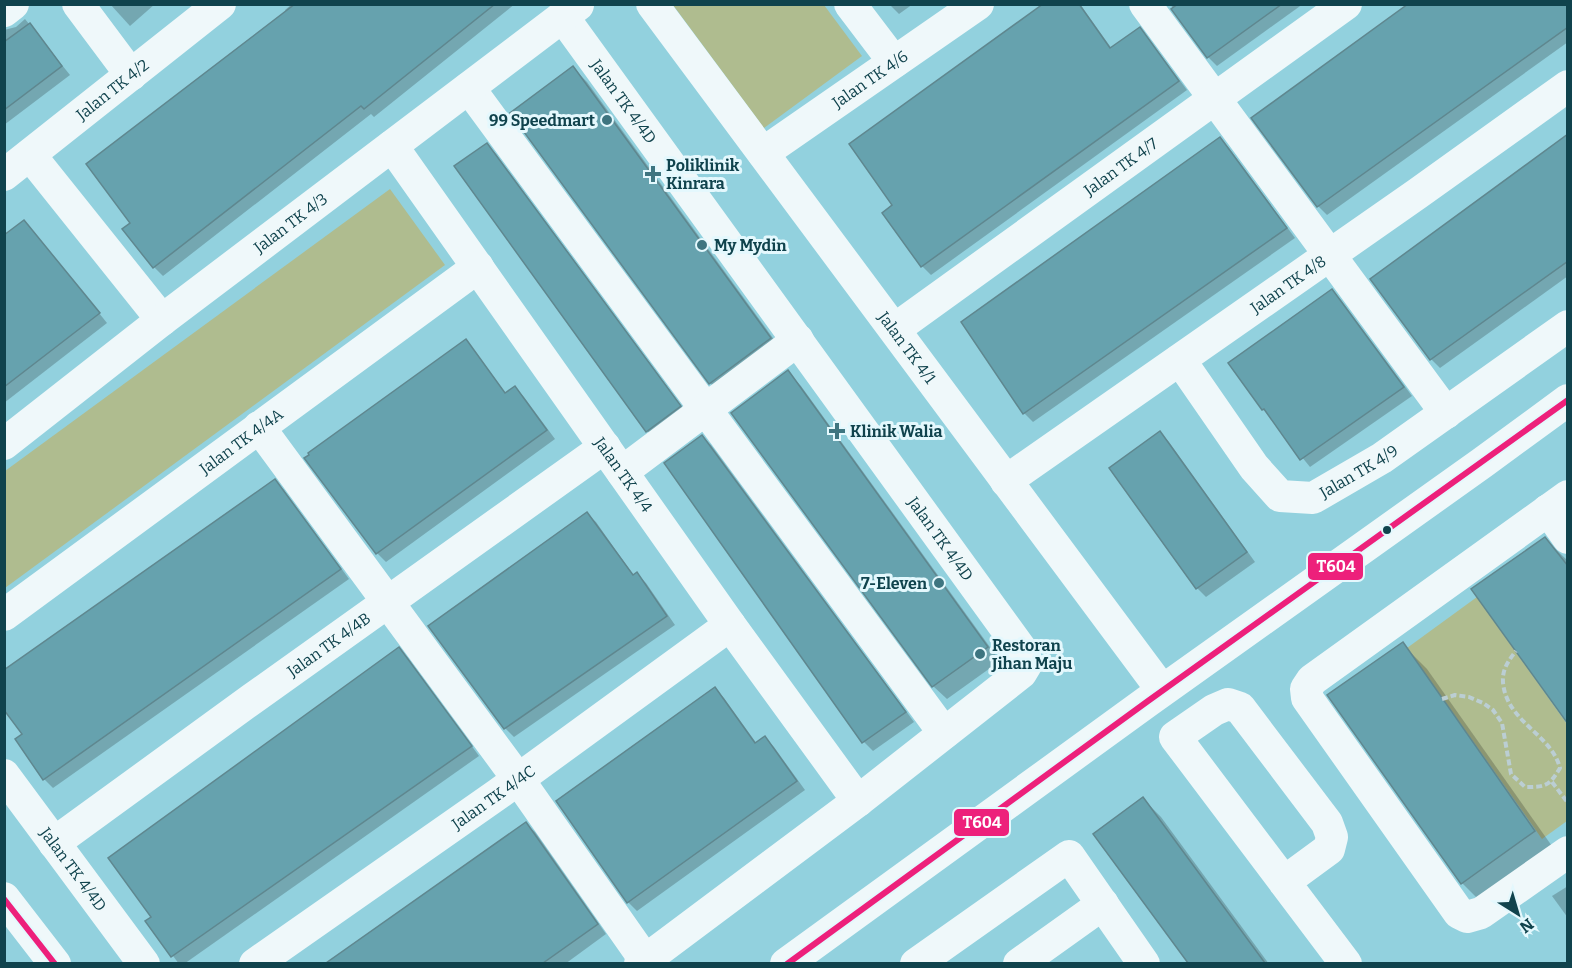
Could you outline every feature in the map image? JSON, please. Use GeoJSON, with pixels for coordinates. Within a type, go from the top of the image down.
{"type":"FeatureCollection","features":[{"type":"Feature","properties":{"kind":"street"},"geometry":{"type":"LineString","coordinates":[[4,11],[13,4]]}},
{"type":"Feature","properties":{"kind":"street"},"geometry":{"type":"LineString","coordinates":[[78,4],[131,75]]}},
{"type":"Feature","properties":{"kind":"street","name":"Jalan TK 4/2"},"geometry":{"type":"LineString","coordinates":[[4,175],[220,4]]}},
{"type":"Feature","properties":{"kind":"street","name":"Jalan TK 4/1"},"geometry":{"type":"LineString","coordinates":[[652,4],[1162,690]]}},
{"type":"Feature","properties":{"kind":"street"},"geometry":{"type":"LineString","coordinates":[[850,4],[894,62]]}},
{"type":"Feature","properties":{"kind":"street","name":"Jalan TK 4/6"},"geometry":{"type":"LineString","coordinates":[[763,153],[978,4]]}},
{"type":"Feature","properties":{"kind":"street"},"geometry":{"type":"LineString","coordinates":[[1145,4],[1446,413]]}},
{"type":"Feature","properties":{"kind":"street","name":"Jalan TK 4/7"},"geometry":{"type":"LineString","coordinates":[[895,329],[1346,4]]}},
{"type":"Feature","properties":{"kind":"street","name":"Jalan TK 4/3"},"geometry":{"type":"LineString","coordinates":[[4,444],[162,321],[571,11]]}},
{"type":"Feature","properties":{"kind":"street","name":"Jalan TK 4/4D"},"geometry":{"type":"LineString","coordinates":[[571,11],[798,340],[1023,652],[1027,663],[1021,674],[858,801],[643,962]]}},
{"type":"Feature","properties":{"kind":"street","name":"Jalan TK 4/8"},"geometry":{"type":"LineString","coordinates":[[1006,481],[1568,86]]}},
{"type":"Feature","properties":{"kind":"street"},"geometry":{"type":"LineString","coordinates":[[469,88],[944,733]]}},
{"type":"Feature","properties":{"kind":"street","name":"Jalan TK 4/4"},"geometry":{"type":"LineString","coordinates":[[393,146],[730,626],[858,801]]}},
{"type":"Feature","properties":{"kind":"street"},"geometry":{"type":"LineString","coordinates":[[30,154],[162,321]]}},
{"type":"Feature","properties":{"kind":"street","name":"Jalan TK 4/4A"},"geometry":{"type":"LineString","coordinates":[[4,615],[478,267]]}},
{"type":"Feature","properties":{"kind":"street","name":"Jalan TK 4/9"},"geometry":{"type":"LineString","coordinates":[[1180,360],[1254,467],[1280,496],[1313,498],[1382,458],[1568,326]]}},
{"type":"Feature","properties":{"kind":"street"},"geometry":{"type":"LineString","coordinates":[[622,472],[798,340]]}},
{"type":"Feature","properties":{"kind":"street"},"geometry":{"type":"LineString","coordinates":[[786,963],[1162,690],[1565,407]]}},
{"type":"Feature","properties":{"kind":"street"},"geometry":{"type":"LineString","coordinates":[[259,427],[518,779],[643,962]]}},
{"type":"Feature","properties":{"kind":"street","name":"Jalan TK 4/4B"},"geometry":{"type":"LineString","coordinates":[[54,843],[605,447]]}},
{"type":"Feature","properties":{"kind":"street"},"geometry":{"type":"LineString","coordinates":[[1568,538],[1558,503],[1312,680],[1306,688],[1307,698],[1459,913],[1467,917],[1481,913],[1568,852]]}},
{"type":"Feature","properties":{"kind":"street","name":"Jalan TK 4/4C"},"geometry":{"type":"LineString","coordinates":[[255,963],[518,779],[730,626]]}},
{"type":"Feature","properties":{"kind":"street"},"geometry":{"type":"LineString","coordinates":[[1284,882],[1329,849],[1332,837],[1327,823],[1240,708],[1228,704],[1214,710],[1175,737],[1284,882],[1346,963]]}},
{"type":"Feature","properties":{"kind":"street","name":"Jalan TK 4/4D"},"geometry":{"type":"LineString","coordinates":[[4,775],[144,963]]}},
{"type":"Feature","properties":{"kind":"street"},"geometry":{"type":"LineString","coordinates":[[916,963],[1069,856],[1144,963]]}},
{"type":"Feature","properties":{"kind":"street"},"geometry":{"type":"LineString","coordinates":[[4,898],[55,963]]}},
{"type":"Feature","properties":{"kind":"street"},"geometry":{"type":"LineString","coordinates":[[1019,963],[1103,904]]}},
{"type":"Feature","properties":{"kind":"path"},"geometry":{"type":"LineString","coordinates":[[1442,699],[1455,695],[1469,697],[1493,710],[1502,723],[1511,774],[1525,787],[1539,787],[1552,782],[1560,768],[1557,756],[1513,711],[1501,678],[1505,664],[1516,651]]}},
{"type":"Feature","properties":{"kind":"path"},"geometry":{"type":"LineString","coordinates":[[1552,782],[1568,803]]}},
{"type":"Feature","properties":{"kind":"green space"},"geometry":{"type":"Polygon","coordinates":[[[673,5],[824,5],[862,56],[764,128],[673,5]]]}},
{"type":"Feature","properties":{"kind":"green space"},"geometry":{"type":"Polygon","coordinates":[[[390,189],[445,265],[5,588],[5,471],[390,189]]]}},
{"type":"Feature","properties":{"kind":"green space"},"geometry":{"type":"Polygon","coordinates":[[[1477,597],[1567,724],[1567,821],[1542,839],[1407,648],[1477,597]]]}},
{"type":"Feature","properties":{"kind":"building"},"geometry":{"type":"Polygon","coordinates":[[[295,4],[495,4],[364,109],[361,106],[153,268],[122,229],[130,223],[86,164],[295,4]]]}},
{"type":"Feature","properties":{"kind":"building"},"geometry":{"type":"Polygon","coordinates":[[[1043,4],[1079,4],[1110,48],[1140,27],[1179,81],[921,267],[882,213],[892,205],[849,144],[1043,4]]]}},
{"type":"Feature","properties":{"kind":"building"},"geometry":{"type":"Polygon","coordinates":[[[1178,4],[1282,4],[1207,58],[1171,9],[1178,4]]]}},
{"type":"Feature","properties":{"kind":"building"},"geometry":{"type":"Polygon","coordinates":[[[1408,4],[1568,4],[1568,27],[1317,207],[1251,118],[1408,4]]]}},
{"type":"Feature","properties":{"kind":"building"},"geometry":{"type":"Polygon","coordinates":[[[30,23],[62,66],[4,110],[4,42],[30,23]]]}},
{"type":"Feature","properties":{"kind":"building"},"geometry":{"type":"Polygon","coordinates":[[[573,66],[771,338],[709,384],[510,113],[573,66]]]}},
{"type":"Feature","properties":{"kind":"building"},"geometry":{"type":"Polygon","coordinates":[[[1568,134],[1568,261],[1430,360],[1370,279],[1568,134]]]}},
{"type":"Feature","properties":{"kind":"building"},"geometry":{"type":"Polygon","coordinates":[[[1220,137],[1287,228],[1023,414],[961,322],[1220,137]]]}},
{"type":"Feature","properties":{"kind":"building"},"geometry":{"type":"Polygon","coordinates":[[[487,143],[681,406],[646,432],[454,166],[487,143]]]}},
{"type":"Feature","properties":{"kind":"building"},"geometry":{"type":"Polygon","coordinates":[[[24,220],[100,313],[4,387],[4,235],[24,220]]]}},
{"type":"Feature","properties":{"kind":"building"},"geometry":{"type":"Polygon","coordinates":[[[1332,289],[1404,387],[1300,460],[1228,363],[1332,289]]]}},
{"type":"Feature","properties":{"kind":"building"},"geometry":{"type":"Polygon","coordinates":[[[466,339],[505,393],[515,386],[547,430],[376,554],[304,458],[466,339]]]}},
{"type":"Feature","properties":{"kind":"building"},"geometry":{"type":"Polygon","coordinates":[[[788,370],[988,647],[932,687],[731,413],[788,370]]]}},
{"type":"Feature","properties":{"kind":"building"},"geometry":{"type":"Polygon","coordinates":[[[1160,431],[1247,552],[1196,589],[1109,468],[1160,431]]]}},
{"type":"Feature","properties":{"kind":"building"},"geometry":{"type":"Polygon","coordinates":[[[702,435],[906,712],[862,743],[664,463],[702,435]]]}},
{"type":"Feature","properties":{"kind":"building"},"geometry":{"type":"Polygon","coordinates":[[[275,479],[341,569],[43,780],[15,739],[22,734],[4,710],[4,670],[275,479]]]}},
{"type":"Feature","properties":{"kind":"building"},"geometry":{"type":"Polygon","coordinates":[[[587,512],[633,575],[637,572],[667,616],[504,729],[428,626],[587,512]]]}},
{"type":"Feature","properties":{"kind":"building"},"geometry":{"type":"Polygon","coordinates":[[[1545,537],[1568,566],[1568,724],[1471,589],[1545,537]]]}},
{"type":"Feature","properties":{"kind":"building"},"geometry":{"type":"Polygon","coordinates":[[[1403,642],[1535,831],[1461,884],[1327,695],[1403,642]]]}},
{"type":"Feature","properties":{"kind":"building"},"geometry":{"type":"Polygon","coordinates":[[[399,647],[472,746],[171,957],[145,921],[151,917],[108,858],[399,647]]]}},
{"type":"Feature","properties":{"kind":"building"},"geometry":{"type":"Polygon","coordinates":[[[715,687],[755,743],[765,736],[797,781],[627,903],[556,801],[715,687]]]}},
{"type":"Feature","properties":{"kind":"building"},"geometry":{"type":"Polygon","coordinates":[[[1143,797],[1265,963],[1188,963],[1093,834],[1143,797]]]}},
{"type":"Feature","properties":{"kind":"building"},"geometry":{"type":"Polygon","coordinates":[[[526,822],[598,924],[543,963],[326,963],[526,822]]]}},
{"type":"Feature","properties":{"kind":"transit line","name":"T604"},"geometry":{"type":"LineString","coordinates":[[787,964],[1148,701],[1568,400]]}},
{"type":"Feature","properties":{"kind":"transit line","name":"T604"},"geometry":{"type":"LineString","coordinates":[[4,899],[55,964]]}},
{"type":"Feature","properties":{"kind":"place","name":"99 Speedmart"},"geometry":{"type":"Point","coordinates":[607,120]}},
{"type":"Feature","properties":{"kind":"place","name":"Poliklinik Kinrara"},"geometry":{"type":"Point","coordinates":[653,174]}},
{"type":"Feature","properties":{"kind":"place","name":"My Mydin"},"geometry":{"type":"Point","coordinates":[702,245]}},
{"type":"Feature","properties":{"kind":"place","name":"Klinik Walia"},"geometry":{"type":"Point","coordinates":[837,431]}},
{"type":"Feature","properties":{"kind":"place","name":"7-Eleven"},"geometry":{"type":"Point","coordinates":[939,583]}},
{"type":"Feature","properties":{"kind":"place","name":"Restoran Jihan Maju"},"geometry":{"type":"Point","coordinates":[980,654]}}]}
